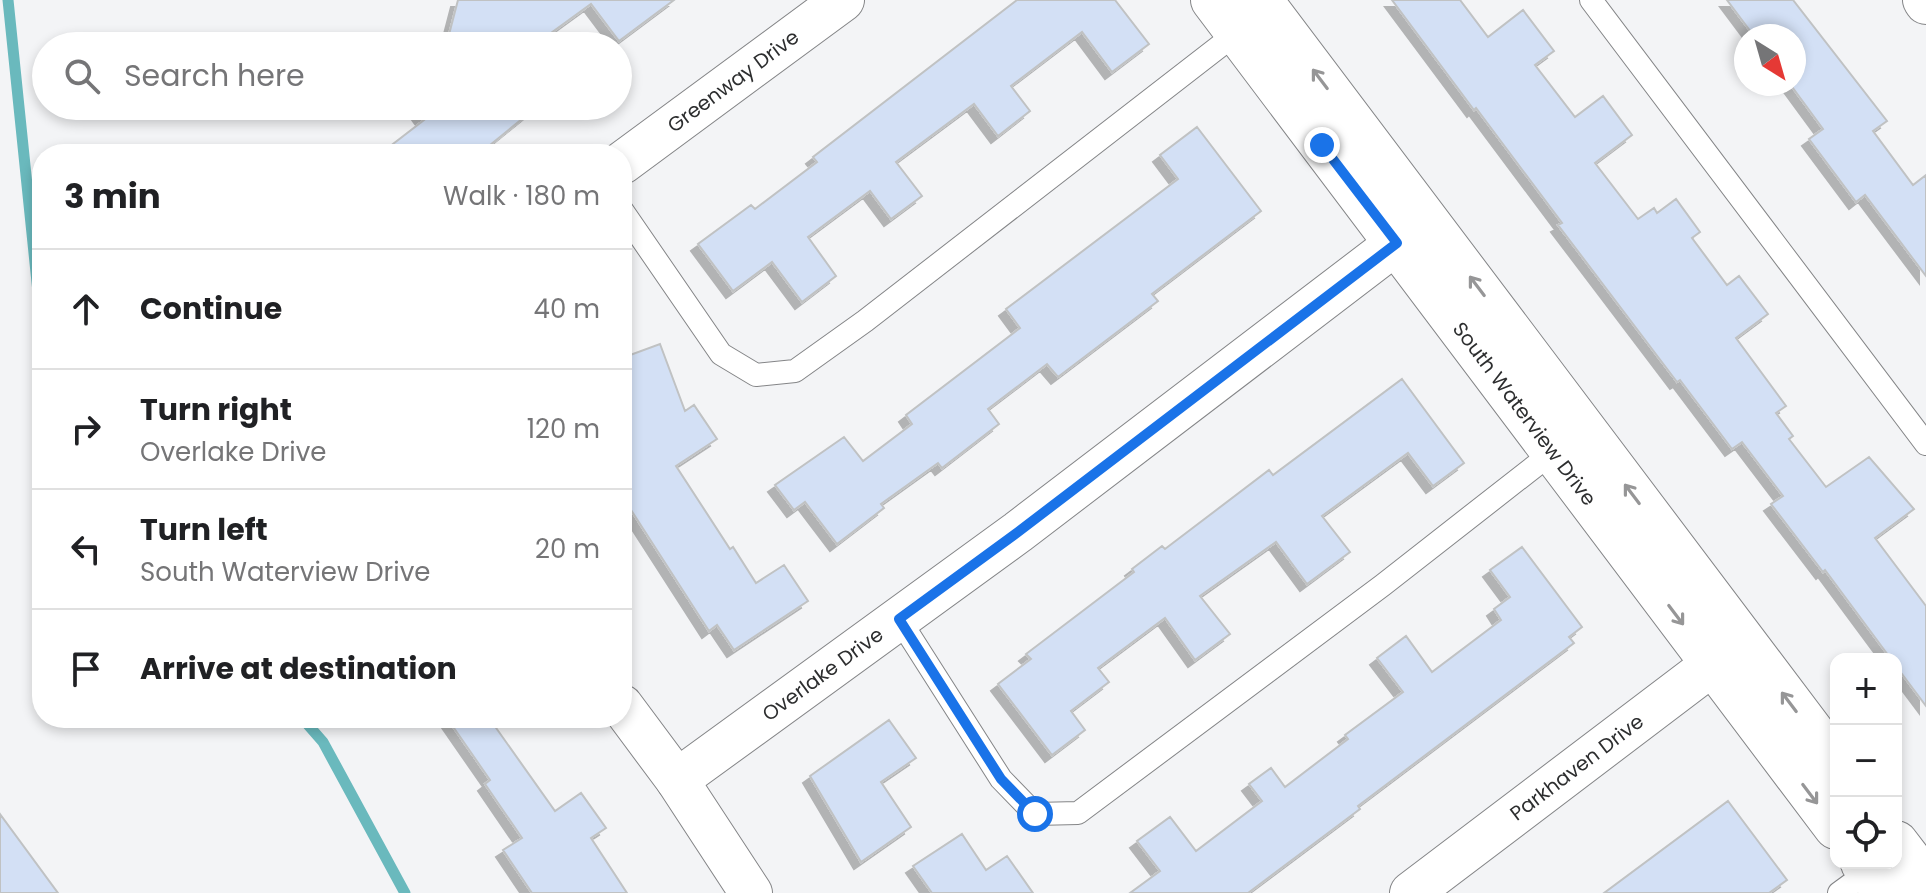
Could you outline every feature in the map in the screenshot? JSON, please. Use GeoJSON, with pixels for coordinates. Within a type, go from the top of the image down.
{"type":"FeatureCollection","features":[{"type":"Feature","properties":{"kind":"street","name":"Greenway Drive"},"geometry":{"type":"LineString","coordinates":[[632,156],[843,0]]}},
{"type":"Feature","properties":{"kind":"street","name":"South Waterview Drive"},"geometry":{"type":"LineString","coordinates":[[1237,11],[1412,232],[1728,653],[1830,817]]}},
{"type":"Feature","properties":{"kind":"street","name":"South Waterview Drive"},"geometry":{"type":"LineString","coordinates":[[1412,232],[1553,452],[1728,653],[1830,758]]}},
{"type":"Feature","properties":{"kind":"street","name":"Overlake Drive"},"geometry":{"type":"LineString","coordinates":[[677,780],[1018,532],[1412,232]]}},
{"type":"Feature","properties":{"kind":"street","name":"Parkhaven Drive"},"geometry":{"type":"LineString","coordinates":[[1411,893],[1728,653]]}},
{"type":"Feature","properties":{"kind":"street"},"geometry":{"type":"LineString","coordinates":[[632,719],[677,780],[751,893]]}},
{"type":"Feature","properties":{"kind":"street"},"geometry":{"type":"LineString","coordinates":[[1871,872],[1926,882]]}},
{"type":"Feature","properties":{"kind":"lane"},"geometry":{"type":"LineString","coordinates":[[1591,0],[1926,444]]}},
{"type":"Feature","properties":{"kind":"lane"},"geometry":{"type":"LineString","coordinates":[[632,225],[721,354],[756,375],[795,371],[865,321],[1237,11]]}},
{"type":"Feature","properties":{"kind":"lane"},"geometry":{"type":"LineString","coordinates":[[899,619],[1001,779],[1035,814],[1078,813],[1383,585],[1553,452]]}},
{"type":"Feature","properties":{"kind":"building"},"geometry":{"type":"Polygon","coordinates":[[[458,0],[674,0],[631,32],[612,32],[591,4],[552,32],[450,32],[458,0]]]}},
{"type":"Feature","properties":{"kind":"building"},"geometry":{"type":"Polygon","coordinates":[[[1017,0],[1115,0],[1149,44],[1112,72],[1082,32],[1011,86],[1030,111],[998,136],[974,104],[896,162],[922,196],[891,219],[870,191],[808,237],[836,276],[802,302],[772,262],[733,291],[698,244],[751,205],[755,209],[817,162],[813,157],[1017,0]]]}},
{"type":"Feature","properties":{"kind":"building"},"geometry":{"type":"Polygon","coordinates":[[[1392,0],[1460,0],[1488,37],[1523,10],[1554,51],[1535,65],[1575,117],[1603,96],[1632,135],[1595,163],[1638,219],[1654,208],[1657,213],[1676,199],[1700,232],[1692,238],[1727,285],[1739,276],[1768,314],[1736,338],[1786,406],[1776,413],[1793,436],[1789,439],[1826,487],[1869,457],[1914,509],[1875,538],[1926,606],[1926,706],[1902,674],[1902,653],[1887,653],[1771,504],[1783,496],[1742,442],[1732,449],[1680,380],[1677,382],[1558,225],[1562,223],[1476,108],[1474,110],[1392,0]]]}},
{"type":"Feature","properties":{"kind":"building"},"geometry":{"type":"Polygon","coordinates":[[[1727,0],[1793,0],[1887,121],[1873,131],[1913,185],[1926,175],[1926,276],[1865,195],[1856,202],[1809,139],[1823,129],[1799,96],[1806,96],[1806,24],[1745,24],[1727,0]]]}},
{"type":"Feature","properties":{"kind":"building"},"geometry":{"type":"Polygon","coordinates":[[[424,120],[521,120],[491,144],[393,144],[424,120]]]}},
{"type":"Feature","properties":{"kind":"building"},"geometry":{"type":"Polygon","coordinates":[[[1197,127],[1261,211],[1152,294],[1158,301],[1058,377],[1047,364],[988,409],[999,424],[942,468],[938,463],[881,504],[884,508],[837,544],[805,502],[794,510],[775,485],[844,437],[863,461],[912,424],[906,415],[1020,328],[1006,309],[1178,179],[1160,155],[1197,127]]]}},
{"type":"Feature","properties":{"kind":"building"},"geometry":{"type":"Polygon","coordinates":[[[660,344],[685,411],[694,405],[717,439],[676,466],[730,549],[733,547],[756,583],[784,565],[808,601],[734,650],[717,625],[709,631],[632,512],[632,354],[660,344]]]}},
{"type":"Feature","properties":{"kind":"building"},"geometry":{"type":"Polygon","coordinates":[[[1402,379],[1464,463],[1433,486],[1408,453],[1322,516],[1350,552],[1307,584],[1276,542],[1200,596],[1230,634],[1195,660],[1165,618],[1098,668],[1109,682],[1071,711],[1085,730],[1052,755],[998,684],[1031,659],[1026,654],[1134,572],[1132,569],[1162,546],[1165,549],[1269,470],[1273,475],[1402,379]]]}},
{"type":"Feature","properties":{"kind":"building"},"geometry":{"type":"Polygon","coordinates":[[[1522,547],[1582,627],[1569,637],[1574,643],[1248,893],[1130,893],[1160,871],[1137,841],[1170,817],[1196,851],[1262,801],[1249,784],[1271,768],[1285,787],[1348,739],[1345,735],[1403,692],[1377,658],[1406,636],[1432,672],[1501,620],[1494,609],[1510,597],[1490,570],[1522,547]]]}},
{"type":"Feature","properties":{"kind":"building"},"geometry":{"type":"Polygon","coordinates":[[[889,720],[916,758],[881,782],[911,827],[861,862],[810,776],[889,720]]]}},
{"type":"Feature","properties":{"kind":"building"},"geometry":{"type":"Polygon","coordinates":[[[454,728],[496,728],[555,811],[581,793],[606,828],[591,838],[627,893],[532,893],[503,850],[522,838],[485,784],[490,780],[454,728]]]}},
{"type":"Feature","properties":{"kind":"building"},"geometry":{"type":"Polygon","coordinates":[[[1728,801],[1787,880],[1769,893],[1604,893],[1728,801]]]}},
{"type":"Feature","properties":{"kind":"building"},"geometry":{"type":"Polygon","coordinates":[[[0,814],[58,893],[0,893],[0,814]]]}},
{"type":"Feature","properties":{"kind":"building"},"geometry":{"type":"Polygon","coordinates":[[[962,834],[986,870],[1007,856],[1033,893],[932,893],[913,866],[962,834]]]}},
{"type":"Feature","properties":{"kind":"waterway"},"geometry":{"type":"LineString","coordinates":[[8,0],[32,234]]}},
{"type":"Feature","properties":{"kind":"waterway"},"geometry":{"type":"LineString","coordinates":[[311,728],[323,742],[405,893]]}},
{"type":"Feature","properties":{"kind":"route"},"geometry":{"type":"LineString","coordinates":[[1035,814],[1001,779],[899,619],[1397,243],[1322,145]]}}]}
